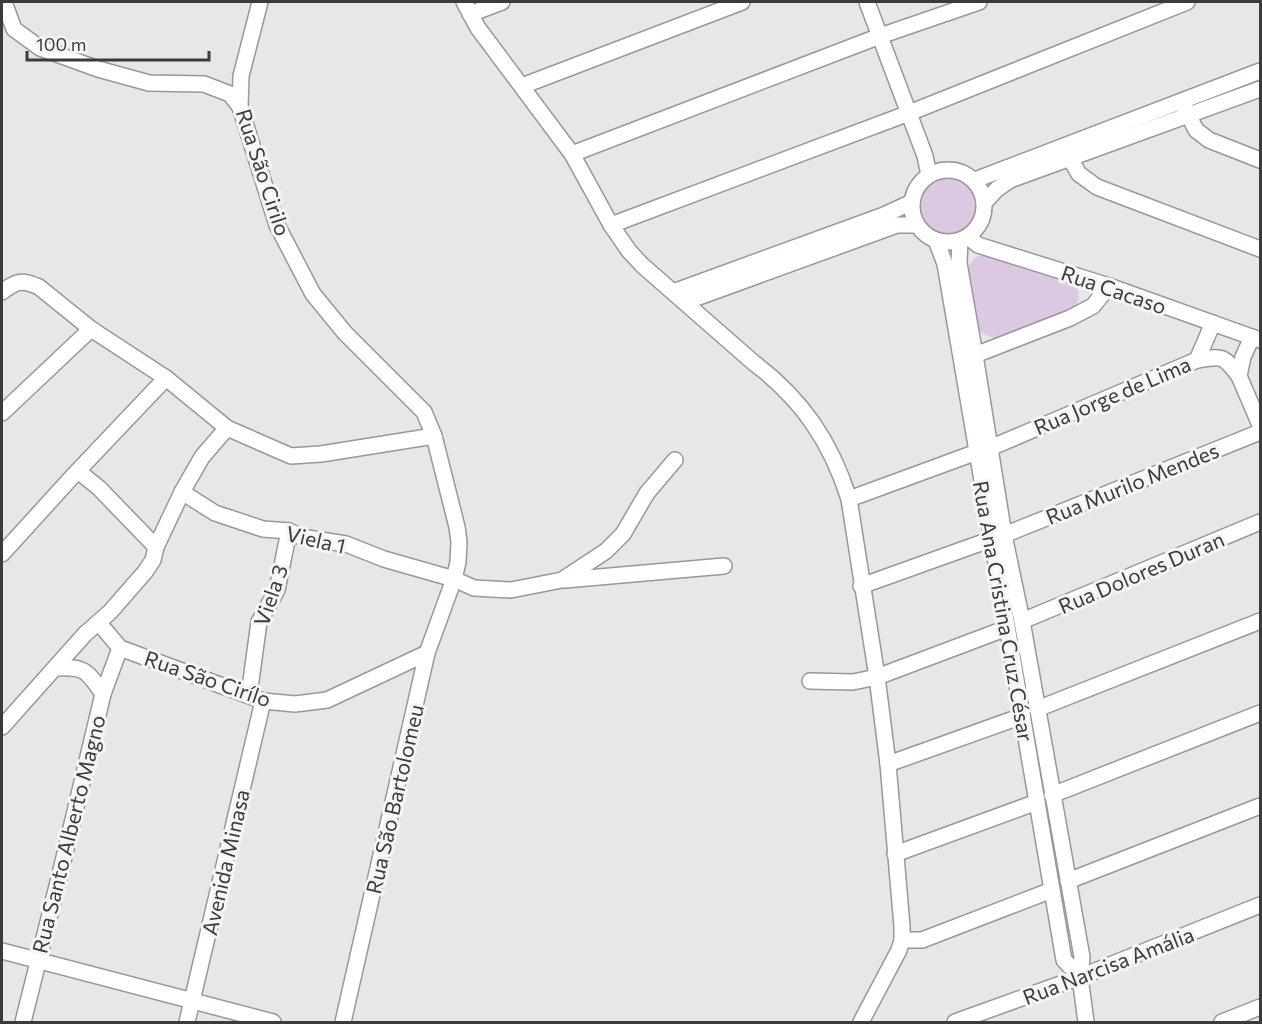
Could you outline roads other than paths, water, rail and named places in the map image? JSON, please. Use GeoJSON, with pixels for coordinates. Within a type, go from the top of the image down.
{"type":"FeatureCollection","features":[{"type":"Feature","properties":{"kind":"street"},"geometry":{"type":"LineString","coordinates":[[4,2],[14,29],[40,48],[98,69],[149,83],[204,84],[230,94],[240,107]]}},
{"type":"Feature","properties":{"kind":"street","name":"Rua São Cirilo"},"geometry":{"type":"LineString","coordinates":[[260,2],[241,76],[240,107],[277,225],[314,294],[345,333],[424,412],[434,436],[457,526],[458,562],[454,579]]}},
{"type":"Feature","properties":{"kind":"street"},"geometry":{"type":"LineString","coordinates":[[502,2],[467,8],[478,28],[572,153],[611,225],[629,251],[800,405],[831,453],[843,480],[849,499],[877,677],[888,764],[902,940],[867,1019]]}},
{"type":"Feature","properties":{"kind":"street"},"geometry":{"type":"LineString","coordinates":[[522,86],[742,2]]}},
{"type":"Feature","properties":{"kind":"street"},"geometry":{"type":"LineString","coordinates":[[867,2],[925,156],[929,175]]}},
{"type":"Feature","properties":{"kind":"street"},"geometry":{"type":"LineString","coordinates":[[572,153],[880,36],[979,2]]}},
{"type":"Feature","properties":{"kind":"street"},"geometry":{"type":"LineString","coordinates":[[611,225],[909,113],[1187,2]]}},
{"type":"Feature","properties":{"kind":"street"},"geometry":{"type":"LineString","coordinates":[[975,180],[1067,152],[1185,108],[1260,71]]}},
{"type":"Feature","properties":{"kind":"street"},"geometry":{"type":"LineString","coordinates":[[1185,108],[1260,89]]}},
{"type":"Feature","properties":{"kind":"street"},"geometry":{"type":"LineString","coordinates":[[1185,108],[1196,130],[1209,140],[1260,160]]}},
{"type":"Feature","properties":{"kind":"street"},"geometry":{"type":"LineString","coordinates":[[985,202],[997,189],[1010,180],[1067,152]]}},
{"type":"Feature","properties":{"kind":"street"},"geometry":{"type":"LineString","coordinates":[[1067,152],[1079,174],[1097,187],[1260,249]]}},
{"type":"Feature","properties":{"kind":"street"},"geometry":{"type":"LineString","coordinates":[[953,170],[975,180],[985,202],[983,218],[979,226],[964,239],[952,242],[936,240],[929,237],[917,225],[912,202],[918,186],[929,175],[937,171],[953,170]]}},
{"type":"Feature","properties":{"kind":"street"},"geometry":{"type":"LineString","coordinates":[[673,292],[884,215],[912,202]]}},
{"type":"Feature","properties":{"kind":"street"},"geometry":{"type":"LineString","coordinates":[[685,302],[897,225],[917,225]]}},
{"type":"Feature","properties":{"kind":"street","name":"Rua Cacaso"},"geometry":{"type":"LineString","coordinates":[[964,239],[1109,286],[1256,338]]}},
{"type":"Feature","properties":{"kind":"street","name":"Rua Ana Cristina Cruz César"},"geometry":{"type":"LineString","coordinates":[[964,239],[959,263],[975,355],[984,450]]}},
{"type":"Feature","properties":{"kind":"street","name":"Rua Ana Cristina Cruz César"},"geometry":{"type":"LineString","coordinates":[[936,240],[945,264],[984,450],[998,537],[1007,628],[1064,960],[1080,978]]}},
{"type":"Feature","properties":{"kind":"street"},"geometry":{"type":"LineString","coordinates":[[6,289],[17,282],[39,287],[91,329],[166,378],[227,428],[291,456],[321,454],[434,436]]}},
{"type":"Feature","properties":{"kind":"street"},"geometry":{"type":"LineString","coordinates":[[975,355],[1070,318],[1093,306],[1109,286]]}},
{"type":"Feature","properties":{"kind":"street","name":"Rua Jorge de Lima"},"geometry":{"type":"LineString","coordinates":[[849,499],[984,450],[1197,360],[1214,323]]}},
{"type":"Feature","properties":{"kind":"street"},"geometry":{"type":"LineString","coordinates":[[2,412],[91,329]]}},
{"type":"Feature","properties":{"kind":"street"},"geometry":{"type":"LineString","coordinates":[[1239,376],[1243,357],[1256,338]]}},
{"type":"Feature","properties":{"kind":"street"},"geometry":{"type":"LineString","coordinates":[[1197,360],[1216,357],[1227,361],[1239,376],[1260,425]]}},
{"type":"Feature","properties":{"kind":"street"},"geometry":{"type":"LineString","coordinates":[[2,554],[166,378]]}},
{"type":"Feature","properties":{"kind":"street"},"geometry":{"type":"LineString","coordinates":[[2,727],[85,634],[110,612],[145,572],[153,560],[156,547],[182,492],[202,457],[227,428]]}},
{"type":"Feature","properties":{"kind":"street","name":"Rua Murilo Mendes"},"geometry":{"type":"LineString","coordinates":[[861,586],[998,537],[1260,432]]}},
{"type":"Feature","properties":{"kind":"street"},"geometry":{"type":"LineString","coordinates":[[562,580],[606,551],[623,534],[647,492],[675,460]]}},
{"type":"Feature","properties":{"kind":"street"},"geometry":{"type":"LineString","coordinates":[[78,471],[99,488],[156,547]]}},
{"type":"Feature","properties":{"kind":"street","name":"Viela 1"},"geometry":{"type":"LineString","coordinates":[[182,492],[215,513],[263,529],[289,531],[301,537],[346,544],[384,559],[454,579],[474,588],[511,590],[562,580],[724,566]]}},
{"type":"Feature","properties":{"kind":"street","name":"Rua Dolores Duran"},"geometry":{"type":"LineString","coordinates":[[1022,621],[1260,522]]}},
{"type":"Feature","properties":{"kind":"street","name":"Viela 3"},"geometry":{"type":"LineString","coordinates":[[256,698],[259,622],[277,590],[289,531]]}},
{"type":"Feature","properties":{"kind":"street","name":"Rua Ana Cristina Cruz César"},"geometry":{"type":"LineString","coordinates":[[998,537],[1022,621],[1082,957],[1080,978],[1086,1023]]}},
{"type":"Feature","properties":{"kind":"street","name":"Rua São Bartolomeu"},"geometry":{"type":"LineString","coordinates":[[343,1023],[427,653],[454,579]]}},
{"type":"Feature","properties":{"kind":"street"},"geometry":{"type":"LineString","coordinates":[[1037,709],[1260,621]]}},
{"type":"Feature","properties":{"kind":"street","name":"Rua São Cirílo"},"geometry":{"type":"LineString","coordinates":[[99,623],[120,648],[256,698],[295,704],[327,700],[427,653]]}},
{"type":"Feature","properties":{"kind":"street"},"geometry":{"type":"LineString","coordinates":[[810,681],[854,682],[877,677],[1007,628]]}},
{"type":"Feature","properties":{"kind":"street","name":"Rua Santo Alberto Magno"},"geometry":{"type":"LineString","coordinates":[[23,1023],[103,694],[120,648]]}},
{"type":"Feature","properties":{"kind":"street"},"geometry":{"type":"LineString","coordinates":[[55,668],[81,669],[92,676],[103,694]]}},
{"type":"Feature","properties":{"kind":"street","name":"Avenida Minasa"},"geometry":{"type":"LineString","coordinates":[[187,1023],[256,698]]}},
{"type":"Feature","properties":{"kind":"street"},"geometry":{"type":"LineString","coordinates":[[1052,795],[1260,713]]}},
{"type":"Feature","properties":{"kind":"street"},"geometry":{"type":"LineString","coordinates":[[888,764],[1022,716]]}},
{"type":"Feature","properties":{"kind":"street"},"geometry":{"type":"LineString","coordinates":[[895,855],[1037,802]]}},
{"type":"Feature","properties":{"kind":"street"},"geometry":{"type":"LineString","coordinates":[[1068,881],[1260,806]]}},
{"type":"Feature","properties":{"kind":"street"},"geometry":{"type":"LineString","coordinates":[[902,940],[922,940],[1052,890]]}},
{"type":"Feature","properties":{"kind":"street","name":"Rua Narcisa Amália"},"geometry":{"type":"LineString","coordinates":[[955,1023],[1080,978],[1260,904]]}},
{"type":"Feature","properties":{"kind":"street"},"geometry":{"type":"LineString","coordinates":[[2,951],[273,1023]]}},
{"type":"Feature","properties":{"kind":"street"},"geometry":{"type":"LineString","coordinates":[[1222,1023],[1260,1007]]}}]}
